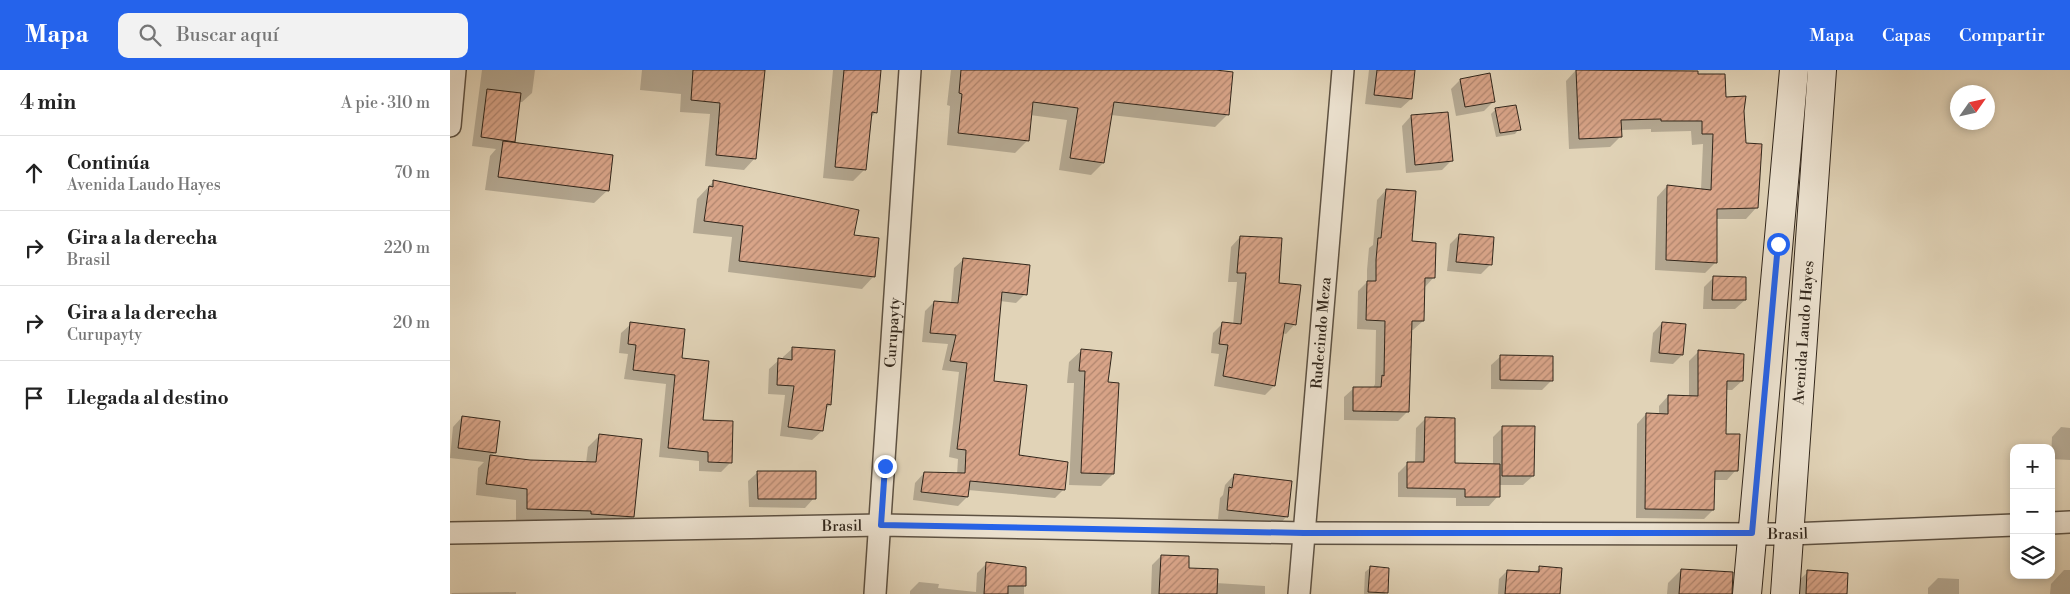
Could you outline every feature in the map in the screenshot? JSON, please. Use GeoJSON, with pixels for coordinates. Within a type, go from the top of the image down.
{"type":"FeatureCollection","features":[{"type":"Feature","properties":{"kind":"street"},"geometry":{"type":"LineString","coordinates":[[450,126],[455,70]]}},
{"type":"Feature","properties":{"kind":"street","name":"Curupayty"},"geometry":{"type":"LineString","coordinates":[[875,594],[910,70]]}},
{"type":"Feature","properties":{"kind":"street","name":"Rudecindo Meza"},"geometry":{"type":"LineString","coordinates":[[1299,594],[1342,70]]}},
{"type":"Feature","properties":{"kind":"street"},"geometry":{"type":"LineString","coordinates":[[1747,594],[1794,70]]}},
{"type":"Feature","properties":{"kind":"street","name":"Avenida Laudo Hayes"},"geometry":{"type":"LineString","coordinates":[[1785,594],[1822,70]]}},
{"type":"Feature","properties":{"kind":"street"},"geometry":{"type":"LineString","coordinates":[[2055,523],[2070,522]]}},
{"type":"Feature","properties":{"kind":"street","name":"Brasil"},"geometry":{"type":"LineString","coordinates":[[450,533],[881,525],[1304,533],[1790,534],[2010,525]]}},
{"type":"Feature","properties":{"kind":"building"},"geometry":{"type":"Polygon","coordinates":[[[693,70],[765,70],[756,159],[716,155],[720,103],[691,100],[693,70]]]}},
{"type":"Feature","properties":{"kind":"building"},"geometry":{"type":"Polygon","coordinates":[[[844,70],[881,70],[877,113],[872,112],[866,170],[835,167],[844,70]]]}},
{"type":"Feature","properties":{"kind":"building"},"geometry":{"type":"Polygon","coordinates":[[[961,70],[1216,70],[1233,72],[1229,115],[1114,102],[1104,163],[1070,158],[1078,108],[1033,102],[1029,141],[958,133],[962,94],[959,93],[961,70]]]}},
{"type":"Feature","properties":{"kind":"building"},"geometry":{"type":"Polygon","coordinates":[[[1377,70],[1415,70],[1412,99],[1374,95],[1377,70]]]}},
{"type":"Feature","properties":{"kind":"building"},"geometry":{"type":"Polygon","coordinates":[[[1576,70],[1698,71],[1698,74],[1725,74],[1726,97],[1746,96],[1744,111],[1746,143],[1762,144],[1758,208],[1717,209],[1717,263],[1666,260],[1667,185],[1711,190],[1713,134],[1702,134],[1702,121],[1621,120],[1622,137],[1579,139],[1576,70]]]}},
{"type":"Feature","properties":{"kind":"building"},"geometry":{"type":"Polygon","coordinates":[[[1490,73],[1495,102],[1465,107],[1460,79],[1490,73]]]}},
{"type":"Feature","properties":{"kind":"building"},"geometry":{"type":"Polygon","coordinates":[[[487,89],[521,93],[515,142],[481,137],[487,89]]]}},
{"type":"Feature","properties":{"kind":"building"},"geometry":{"type":"Polygon","coordinates":[[[1516,105],[1521,130],[1500,133],[1495,108],[1516,105]]]}},
{"type":"Feature","properties":{"kind":"building"},"geometry":{"type":"Polygon","coordinates":[[[1448,112],[1453,161],[1415,165],[1411,115],[1448,112]]]}},
{"type":"Feature","properties":{"kind":"building"},"geometry":{"type":"Polygon","coordinates":[[[503,141],[613,155],[609,191],[498,177],[503,141]]]}},
{"type":"Feature","properties":{"kind":"building"},"geometry":{"type":"Polygon","coordinates":[[[713,180],[859,210],[854,235],[879,238],[875,277],[739,261],[743,226],[704,221],[709,186],[713,187],[713,180]]]}},
{"type":"Feature","properties":{"kind":"building"},"geometry":{"type":"Polygon","coordinates":[[[1386,189],[1416,191],[1412,241],[1436,243],[1435,278],[1425,278],[1424,321],[1412,321],[1409,412],[1353,411],[1353,387],[1381,387],[1382,375],[1384,376],[1385,321],[1366,320],[1367,281],[1376,281],[1378,238],[1381,238],[1386,189]]]}},
{"type":"Feature","properties":{"kind":"building"},"geometry":{"type":"Polygon","coordinates":[[[1459,234],[1494,237],[1492,265],[1456,262],[1459,234]]]}},
{"type":"Feature","properties":{"kind":"building"},"geometry":{"type":"Polygon","coordinates":[[[1240,236],[1282,238],[1279,283],[1301,285],[1296,325],[1285,323],[1275,386],[1223,376],[1228,345],[1219,344],[1222,322],[1241,324],[1246,273],[1237,273],[1240,236]]]}},
{"type":"Feature","properties":{"kind":"building"},"geometry":{"type":"Polygon","coordinates":[[[963,258],[1030,265],[1027,295],[1002,292],[994,381],[1027,385],[1019,455],[1068,462],[1065,490],[970,481],[968,497],[921,492],[924,472],[965,473],[966,450],[957,449],[967,363],[950,361],[956,335],[930,333],[934,301],[958,303],[963,258]]]}},
{"type":"Feature","properties":{"kind":"building"},"geometry":{"type":"Polygon","coordinates":[[[1713,276],[1746,277],[1746,300],[1712,300],[1713,276]]]}},
{"type":"Feature","properties":{"kind":"building"},"geometry":{"type":"Polygon","coordinates":[[[630,322],[685,329],[682,358],[709,361],[703,420],[733,421],[732,463],[708,462],[708,452],[668,448],[675,375],[633,370],[636,345],[628,344],[630,322]]]}},
{"type":"Feature","properties":{"kind":"building"},"geometry":{"type":"Polygon","coordinates":[[[1662,322],[1686,324],[1683,355],[1659,353],[1662,322]]]}},
{"type":"Feature","properties":{"kind":"building"},"geometry":{"type":"Polygon","coordinates":[[[792,347],[835,350],[831,405],[827,404],[823,431],[788,427],[794,386],[777,385],[778,358],[792,360],[792,347]]]}},
{"type":"Feature","properties":{"kind":"building"},"geometry":{"type":"Polygon","coordinates":[[[1081,349],[1112,352],[1108,382],[1119,383],[1114,474],[1081,473],[1085,371],[1079,371],[1081,349]]]}},
{"type":"Feature","properties":{"kind":"building"},"geometry":{"type":"Polygon","coordinates":[[[1698,350],[1744,354],[1743,381],[1727,381],[1726,434],[1740,434],[1738,471],[1715,471],[1714,510],[1645,509],[1646,413],[1668,414],[1668,395],[1698,396],[1698,350]]]}},
{"type":"Feature","properties":{"kind":"building"},"geometry":{"type":"Polygon","coordinates":[[[1500,355],[1553,356],[1553,381],[1500,380],[1500,355]]]}},
{"type":"Feature","properties":{"kind":"building"},"geometry":{"type":"Polygon","coordinates":[[[462,416],[500,421],[496,453],[458,448],[462,416]]]}},
{"type":"Feature","properties":{"kind":"building"},"geometry":{"type":"Polygon","coordinates":[[[1425,417],[1455,418],[1455,463],[1500,464],[1500,497],[1465,497],[1465,489],[1407,488],[1407,462],[1424,462],[1425,417]]]}},
{"type":"Feature","properties":{"kind":"building"},"geometry":{"type":"Polygon","coordinates":[[[1502,426],[1535,426],[1534,476],[1502,476],[1502,426]]]}},
{"type":"Feature","properties":{"kind":"building"},"geometry":{"type":"Polygon","coordinates":[[[599,434],[642,439],[634,517],[591,514],[591,511],[527,509],[527,489],[486,484],[490,455],[530,460],[596,462],[599,434]]]}},
{"type":"Feature","properties":{"kind":"building"},"geometry":{"type":"Polygon","coordinates":[[[757,471],[816,471],[816,499],[758,499],[757,471]]]}},
{"type":"Feature","properties":{"kind":"building"},"geometry":{"type":"Polygon","coordinates":[[[1234,474],[1292,481],[1288,517],[1227,510],[1229,487],[1232,488],[1234,474]]]}},
{"type":"Feature","properties":{"kind":"building"},"geometry":{"type":"Polygon","coordinates":[[[1161,555],[1189,556],[1189,568],[1218,569],[1217,594],[1159,594],[1161,555]]]}},
{"type":"Feature","properties":{"kind":"building"},"geometry":{"type":"Polygon","coordinates":[[[986,562],[1026,567],[1026,586],[1008,586],[1008,594],[984,594],[986,562]]]}},
{"type":"Feature","properties":{"kind":"building"},"geometry":{"type":"Polygon","coordinates":[[[1370,566],[1389,568],[1388,593],[1368,592],[1370,566]]]}},
{"type":"Feature","properties":{"kind":"building"},"geometry":{"type":"Polygon","coordinates":[[[1539,566],[1562,568],[1560,594],[1505,594],[1507,570],[1539,572],[1539,566]]]}},
{"type":"Feature","properties":{"kind":"building"},"geometry":{"type":"Polygon","coordinates":[[[1681,569],[1733,572],[1732,594],[1679,594],[1681,569]]]}},
{"type":"Feature","properties":{"kind":"building"},"geometry":{"type":"Polygon","coordinates":[[[1807,570],[1848,573],[1847,594],[1806,594],[1807,570]]]}},
{"type":"Feature","properties":{"kind":"route"},"geometry":{"type":"LineString","coordinates":[[885,466],[881,525],[1304,533],[1752,533],[1778,244]]}}]}
